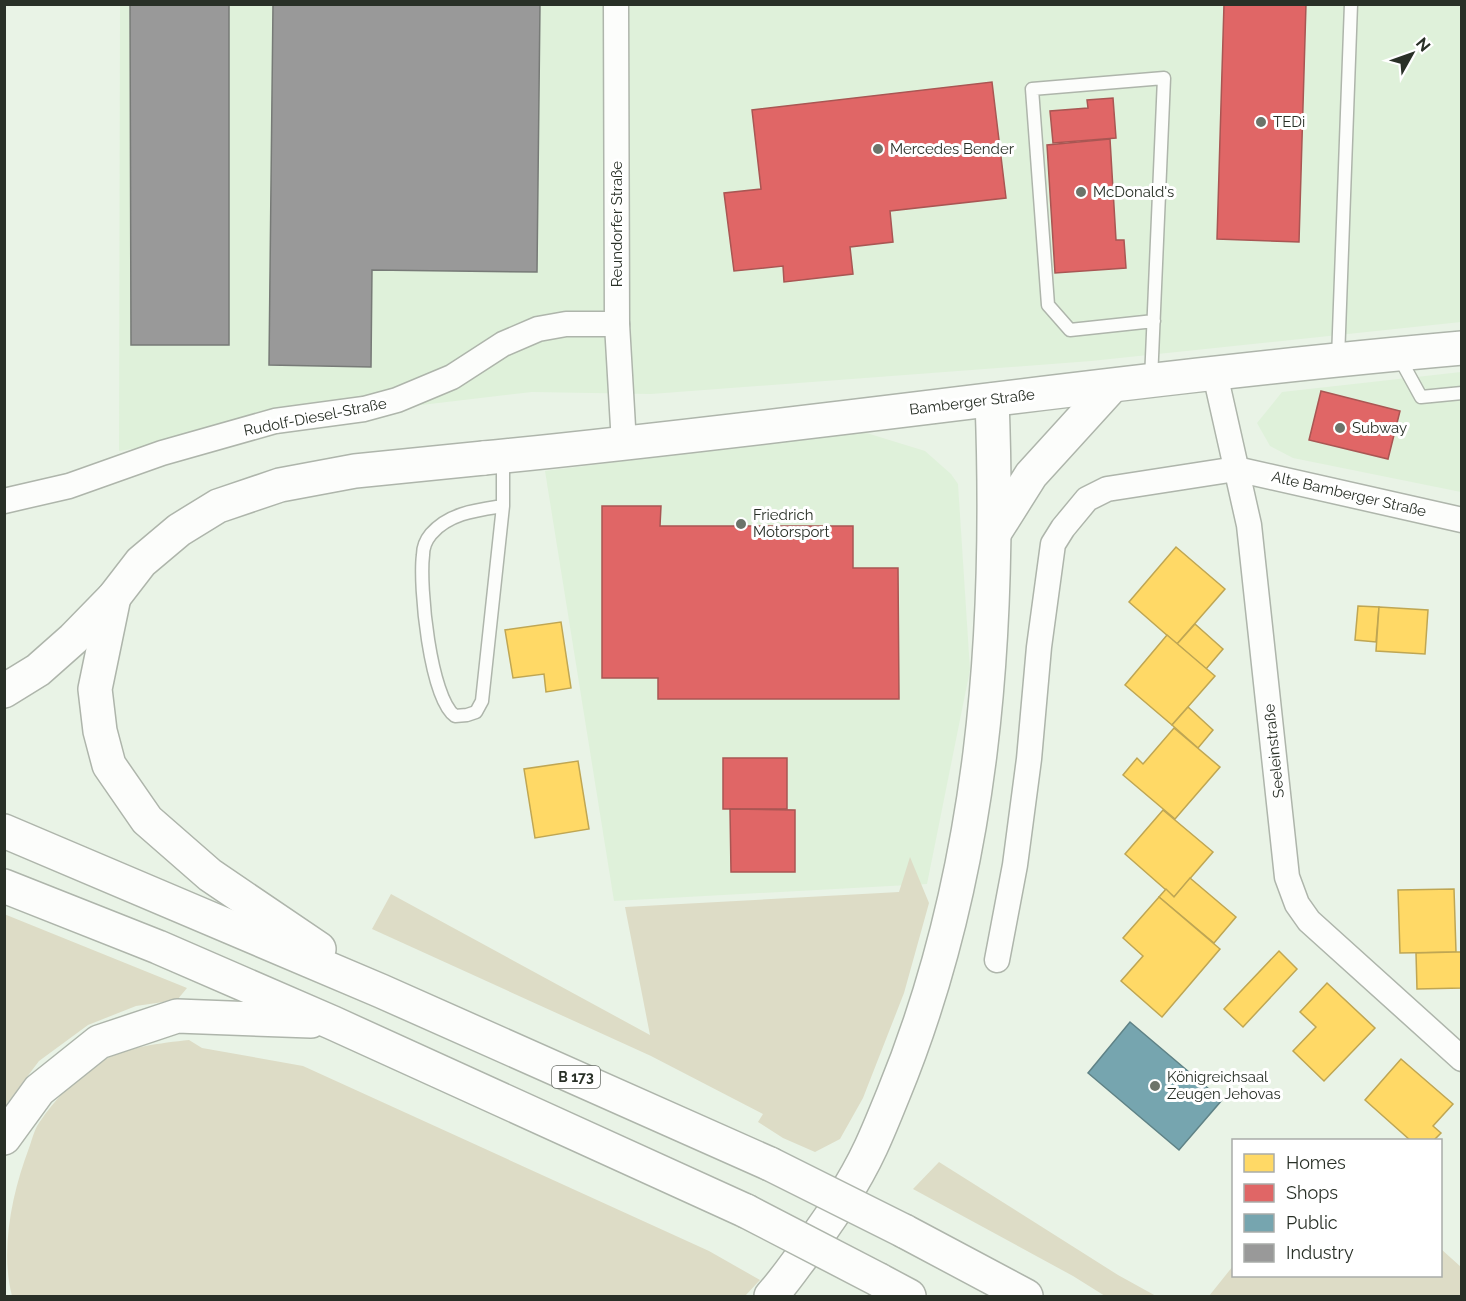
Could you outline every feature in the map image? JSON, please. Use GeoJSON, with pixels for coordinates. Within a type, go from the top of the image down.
{"type":"FeatureCollection","features":[{"type":"Feature","properties":{"kind":"main road","name":"Bamberger Straße"},"geometry":{"type":"LineString","coordinates":[[4,691],[38,670],[73,639],[114,597],[141,562],[179,530],[218,506],[280,485],[355,471],[624,444],[1151,381],[1397,353],[1461,348]]}},
{"type":"Feature","properties":{"kind":"main road"},"geometry":{"type":"LineString","coordinates":[[995,532],[1031,475],[1112,386]]}},
{"type":"Feature","properties":{"kind":"main road"},"geometry":{"type":"LineString","coordinates":[[771,1296],[825,1228],[871,1149],[914,1043],[941,960],[962,874],[986,708],[995,532],[992,400]]}},
{"type":"Feature","properties":{"kind":"main road"},"geometry":{"type":"LineString","coordinates":[[114,597],[95,689],[100,731],[109,765],[147,820],[210,875],[381,991]]}},
{"type":"Feature","properties":{"kind":"main road","name":"B 173"},"geometry":{"type":"LineString","coordinates":[[4,831],[381,991],[770,1164],[904,1231],[1026,1296]]}},
{"type":"Feature","properties":{"kind":"main road"},"geometry":{"type":"LineString","coordinates":[[4,886],[158,947],[333,1023],[747,1211],[909,1296]]}},
{"type":"Feature","properties":{"kind":"main road"},"geometry":{"type":"LineString","coordinates":[[4,1138],[39,1090],[99,1042],[177,1016],[244,1017],[333,1023]]}},
{"type":"Feature","properties":{"kind":"street","name":"Reundorfer Straße"},"geometry":{"type":"LineString","coordinates":[[616,4],[618,324],[624,444]]}},
{"type":"Feature","properties":{"kind":"street","name":"Rudolf-Diesel-Straße"},"geometry":{"type":"LineString","coordinates":[[4,501],[69,486],[162,453],[275,421],[364,409],[397,400],[452,377],[503,344],[538,329],[566,324],[618,324]]}},
{"type":"Feature","properties":{"kind":"street","name":"Seeleinstraße"},"geometry":{"type":"LineString","coordinates":[[1215,374],[1249,525],[1287,877],[1298,904],[1309,921],[1461,1059]]}},
{"type":"Feature","properties":{"kind":"street","name":"Alte Bamberger Straße"},"geometry":{"type":"LineString","coordinates":[[1236,469],[1461,520]]}},
{"type":"Feature","properties":{"kind":"street"},"geometry":{"type":"LineString","coordinates":[[997,960],[1016,865],[1029,759],[1039,647],[1053,544],[1087,500],[1107,489],[1236,469]]}},
{"type":"Feature","properties":{"kind":"lane"},"geometry":{"type":"LineString","coordinates":[[1338,360],[1351,4]]}},
{"type":"Feature","properties":{"kind":"lane"},"geometry":{"type":"LineString","coordinates":[[1151,381],[1154,321],[1164,78],[1032,89],[1048,305],[1070,330],[1154,321]]}},
{"type":"Feature","properties":{"kind":"lane"},"geometry":{"type":"LineString","coordinates":[[1397,353],[1421,397],[1461,393]]}},
{"type":"Feature","properties":{"kind":"lane"},"geometry":{"type":"LineString","coordinates":[[493,457],[503,506],[482,701],[477,712],[467,716],[454,716],[444,705],[431,657],[422,556],[430,535],[447,519],[468,512],[503,506]]}},
{"type":"Feature","properties":{"kind":"shaded area"},"geometry":{"type":"Polygon","coordinates":[[[120,5],[1461,5],[1461,322],[1091,361],[651,394],[532,392],[379,410],[119,451],[120,5]]]}},
{"type":"Feature","properties":{"kind":"shaded area"},"geometry":{"type":"Polygon","coordinates":[[[1461,372],[1461,492],[1293,458],[1270,446],[1257,423],[1282,392],[1461,372]]]}},
{"type":"Feature","properties":{"kind":"shaded area"},"geometry":{"type":"Polygon","coordinates":[[[860,431],[925,451],[951,474],[958,484],[970,670],[927,884],[614,901],[545,471],[860,431]]]}},
{"type":"Feature","properties":{"kind":"shaded area"},"geometry":{"type":"Polygon","coordinates":[[[910,857],[929,903],[904,993],[863,1098],[840,1139],[815,1152],[783,1138],[758,1122],[763,1114],[651,1056],[372,929],[391,894],[650,1035],[625,907],[899,892],[910,857]]]}},
{"type":"Feature","properties":{"kind":"shaded area"},"geometry":{"type":"Polygon","coordinates":[[[4,914],[187,988],[177,1000],[136,1006],[88,1025],[39,1061],[5,1106],[4,914]]]}},
{"type":"Feature","properties":{"kind":"shaded area"},"geometry":{"type":"Polygon","coordinates":[[[189,1040],[202,1048],[303,1066],[709,1251],[760,1280],[745,1296],[12,1296],[7,1260],[13,1202],[23,1165],[39,1123],[52,1105],[83,1074],[110,1057],[155,1044],[189,1040]]]}},
{"type":"Feature","properties":{"kind":"shaded area"},"geometry":{"type":"Polygon","coordinates":[[[939,1162],[1118,1275],[1156,1296],[1105,1296],[1073,1276],[913,1189],[939,1162]]]}},
{"type":"Feature","properties":{"kind":"shaded area"},"geometry":{"type":"Polygon","coordinates":[[[1442,1250],[1461,1267],[1461,1296],[1209,1296],[1232,1267],[1232,1277],[1442,1277],[1442,1250]]]}},
{"type":"Feature","properties":{"kind":"building: Homes"},"geometry":{"type":"Polygon","coordinates":[[[1176,547],[1225,589],[1177,644],[1129,602],[1176,547]]]}},
{"type":"Feature","properties":{"kind":"building: Homes"},"geometry":{"type":"Polygon","coordinates":[[[1358,606],[1379,607],[1376,642],[1355,640],[1358,606]]]}},
{"type":"Feature","properties":{"kind":"building: Homes"},"geometry":{"type":"Polygon","coordinates":[[[1379,607],[1428,610],[1425,654],[1376,651],[1379,607]]]}},
{"type":"Feature","properties":{"kind":"building: Homes"},"geometry":{"type":"Polygon","coordinates":[[[561,622],[571,688],[546,692],[544,674],[513,678],[505,630],[561,622]]]}},
{"type":"Feature","properties":{"kind":"building: Homes"},"geometry":{"type":"Polygon","coordinates":[[[1195,624],[1223,649],[1206,669],[1177,644],[1195,624]]]}},
{"type":"Feature","properties":{"kind":"building: Homes"},"geometry":{"type":"Polygon","coordinates":[[[1167,635],[1215,676],[1172,725],[1125,685],[1167,635]]]}},
{"type":"Feature","properties":{"kind":"building: Homes"},"geometry":{"type":"Polygon","coordinates":[[[1188,707],[1213,730],[1198,748],[1172,725],[1188,707]]]}},
{"type":"Feature","properties":{"kind":"building: Homes"},"geometry":{"type":"Polygon","coordinates":[[[1174,728],[1220,767],[1175,819],[1123,775],[1137,758],[1143,764],[1174,728]]]}},
{"type":"Feature","properties":{"kind":"building: Homes"},"geometry":{"type":"Polygon","coordinates":[[[578,761],[589,829],[535,838],[524,769],[578,761]]]}},
{"type":"Feature","properties":{"kind":"building: Homes"},"geometry":{"type":"Polygon","coordinates":[[[1163,810],[1213,852],[1174,897],[1125,854],[1163,810]]]}},
{"type":"Feature","properties":{"kind":"building: Homes"},"geometry":{"type":"Polygon","coordinates":[[[1190,878],[1236,917],[1214,943],[1159,897],[1166,889],[1174,897],[1190,878]]]}},
{"type":"Feature","properties":{"kind":"building: Homes"},"geometry":{"type":"Polygon","coordinates":[[[1454,889],[1456,952],[1400,953],[1398,890],[1454,889]]]}},
{"type":"Feature","properties":{"kind":"building: Homes"},"geometry":{"type":"Polygon","coordinates":[[[1159,897],[1220,949],[1162,1017],[1121,981],[1143,956],[1123,938],[1159,897]]]}},
{"type":"Feature","properties":{"kind":"building: Homes"},"geometry":{"type":"Polygon","coordinates":[[[1279,951],[1297,969],[1243,1027],[1224,1009],[1279,951]]]}},
{"type":"Feature","properties":{"kind":"building: Homes"},"geometry":{"type":"Polygon","coordinates":[[[1462,952],[1462,988],[1417,989],[1416,953],[1462,952]]]}},
{"type":"Feature","properties":{"kind":"building: Homes"},"geometry":{"type":"Polygon","coordinates":[[[1327,983],[1375,1028],[1324,1081],[1293,1051],[1316,1027],[1300,1012],[1327,983]]]}},
{"type":"Feature","properties":{"kind":"building: Homes"},"geometry":{"type":"Polygon","coordinates":[[[1401,1059],[1453,1104],[1433,1126],[1441,1133],[1435,1139],[1409,1139],[1365,1100],[1401,1059]]]}},
{"type":"Feature","properties":{"kind":"building: Shops","name":"TEDi"},"geometry":{"type":"Polygon","coordinates":[[[1224,4],[1306,4],[1299,242],[1217,239],[1224,4]]]}},
{"type":"Feature","properties":{"kind":"building: Shops","name":"Mercedes Bender"},"geometry":{"type":"Polygon","coordinates":[[[992,82],[1006,198],[890,211],[893,242],[850,247],[853,274],[784,282],[783,266],[734,271],[724,193],[761,189],[752,110],[992,82]]]}},
{"type":"Feature","properties":{"kind":"building: Shops"},"geometry":{"type":"Polygon","coordinates":[[[1113,98],[1116,138],[1053,143],[1050,111],[1088,108],[1087,100],[1113,98]]]}},
{"type":"Feature","properties":{"kind":"building: Shops","name":"McDonald's"},"geometry":{"type":"Polygon","coordinates":[[[1110,139],[1116,240],[1124,240],[1126,268],[1055,273],[1047,145],[1110,139]]]}},
{"type":"Feature","properties":{"kind":"building: Shops"},"geometry":{"type":"Polygon","coordinates":[[[1321,391],[1400,411],[1388,459],[1309,440],[1321,391]]]}},
{"type":"Feature","properties":{"kind":"building: Shops"},"geometry":{"type":"Polygon","coordinates":[[[602,506],[661,506],[660,526],[853,526],[853,568],[898,568],[899,699],[658,699],[658,678],[602,678],[602,506]]]}},
{"type":"Feature","properties":{"kind":"building: Shops"},"geometry":{"type":"Polygon","coordinates":[[[723,758],[787,758],[787,809],[723,809],[723,758]]]}},
{"type":"Feature","properties":{"kind":"building: Shops"},"geometry":{"type":"Polygon","coordinates":[[[730,809],[795,810],[795,872],[731,872],[730,809]]]}},
{"type":"Feature","properties":{"kind":"building: Public","name":"Königreichsaal Zeugen Jehovas"},"geometry":{"type":"Polygon","coordinates":[[[1130,1022],[1222,1100],[1179,1150],[1088,1073],[1130,1022]]]}},
{"type":"Feature","properties":{"kind":"building: Industry"},"geometry":{"type":"Polygon","coordinates":[[[130,4],[229,4],[229,345],[131,345],[130,4]]]}},
{"type":"Feature","properties":{"kind":"building: Industry"},"geometry":{"type":"Polygon","coordinates":[[[273,4],[540,4],[537,272],[372,270],[371,367],[269,365],[273,4]]]}},
{"type":"Feature","properties":{"kind":"place","name":"TEDi"},"geometry":{"type":"Point","coordinates":[1261,122]}},
{"type":"Feature","properties":{"kind":"place","name":"Mercedes Bender"},"geometry":{"type":"Point","coordinates":[878,149]}},
{"type":"Feature","properties":{"kind":"place","name":"McDonald's"},"geometry":{"type":"Point","coordinates":[1081,192]}},
{"type":"Feature","properties":{"kind":"place","name":"Subway"},"geometry":{"type":"Point","coordinates":[1340,428]}},
{"type":"Feature","properties":{"kind":"place","name":"Friedrich Motorsport"},"geometry":{"type":"Point","coordinates":[741,524]}},
{"type":"Feature","properties":{"kind":"place","name":"Königreichsaal Zeugen Jehovas"},"geometry":{"type":"Point","coordinates":[1155,1086]}}]}
